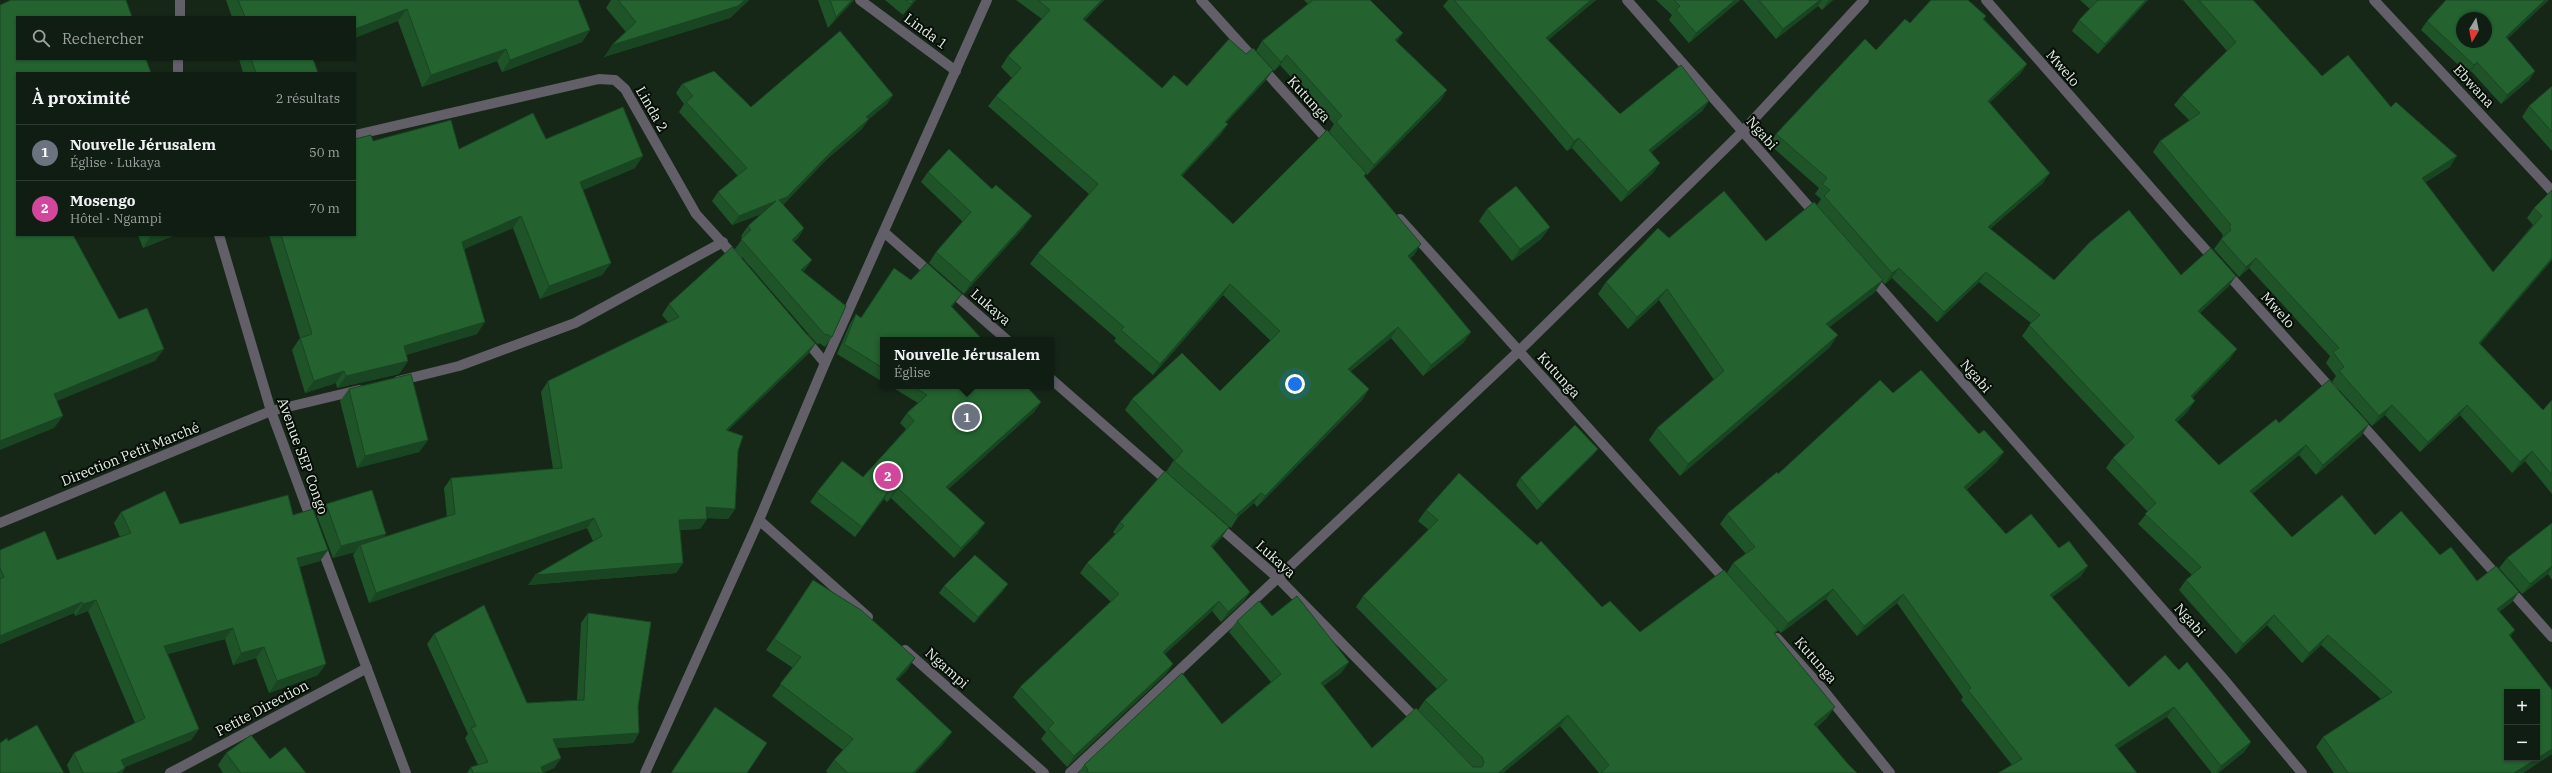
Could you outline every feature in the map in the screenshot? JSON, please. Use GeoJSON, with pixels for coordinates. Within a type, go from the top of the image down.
{"type":"FeatureCollection","features":[{"type":"Feature","properties":{"kind":"street"},"geometry":{"type":"LineString","coordinates":[[180,0],[180,16]]}},
{"type":"Feature","properties":{"kind":"street","name":"Linda 1"},"geometry":{"type":"LineString","coordinates":[[860,0],[956,71]]}},
{"type":"Feature","properties":{"kind":"street"},"geometry":{"type":"LineString","coordinates":[[645,773],[759,520],[825,363],[885,233],[987,0]]}},
{"type":"Feature","properties":{"kind":"street","name":"Kutunga"},"geometry":{"type":"LineString","coordinates":[[1201,0],[1339,152]]}},
{"type":"Feature","properties":{"kind":"street","name":"Ngabi"},"geometry":{"type":"LineString","coordinates":[[1626,0],[1825,226]]}},
{"type":"Feature","properties":{"kind":"street"},"geometry":{"type":"LineString","coordinates":[[1070,773],[1519,351],[1742,132],[1864,0]]}},
{"type":"Feature","properties":{"kind":"street","name":"Mwelo"},"geometry":{"type":"LineString","coordinates":[[1986,0],[2186,228],[2341,400]]}},
{"type":"Feature","properties":{"kind":"street","name":"Ebwana"},"geometry":{"type":"LineString","coordinates":[[2374,0],[2552,191]]}},
{"type":"Feature","properties":{"kind":"street"},"geometry":{"type":"LineString","coordinates":[[178,60],[178,72]]}},
{"type":"Feature","properties":{"kind":"street","name":"Linda 2"},"geometry":{"type":"LineString","coordinates":[[356,135],[599,79],[615,80],[625,89],[696,214],[723,242],[743,266]]}},
{"type":"Feature","properties":{"kind":"street","name":"Kutunga"},"geometry":{"type":"LineString","coordinates":[[1392,211],[1736,592]]}},
{"type":"Feature","properties":{"kind":"street","name":"Lukaya"},"geometry":{"type":"LineString","coordinates":[[885,233],[1004,337]]}},
{"type":"Feature","properties":{"kind":"street","name":"Avenue SEP Congo"},"geometry":{"type":"LineString","coordinates":[[219,236],[271,411],[406,773]]}},
{"type":"Feature","properties":{"kind":"street"},"geometry":{"type":"LineString","coordinates":[[384,384],[459,366],[575,323],[723,242]]}},
{"type":"Feature","properties":{"kind":"street","name":"Ngabi"},"geometry":{"type":"LineString","coordinates":[[1862,268],[2217,672],[2302,773]]}},
{"type":"Feature","properties":{"kind":"street"},"geometry":{"type":"LineString","coordinates":[[800,333],[825,363]]}},
{"type":"Feature","properties":{"kind":"street"},"geometry":{"type":"LineString","coordinates":[[1054,382],[1176,489]]}},
{"type":"Feature","properties":{"kind":"street","name":"Direction Petit Marché"},"geometry":{"type":"LineString","coordinates":[[0,523],[271,411],[369,388]]}},
{"type":"Feature","properties":{"kind":"street"},"geometry":{"type":"LineString","coordinates":[[2351,412],[2552,636]]}},
{"type":"Feature","properties":{"kind":"street","name":"Lukaya"},"geometry":{"type":"LineString","coordinates":[[1206,515],[1278,578],[1426,728]]}},
{"type":"Feature","properties":{"kind":"street"},"geometry":{"type":"LineString","coordinates":[[759,520],[878,626]]}},
{"type":"Feature","properties":{"kind":"street","name":"Kutunga"},"geometry":{"type":"LineString","coordinates":[[1772,633],[1820,686],[1890,773]]}},
{"type":"Feature","properties":{"kind":"street","name":"Ngampi"},"geometry":{"type":"LineString","coordinates":[[895,641],[1044,773]]}},
{"type":"Feature","properties":{"kind":"street","name":"Petite Direction"},"geometry":{"type":"LineString","coordinates":[[170,773],[367,668]]}},
{"type":"Feature","properties":{"kind":"building"},"geometry":{"type":"Polygon","coordinates":[[[11,0],[126,0],[132,16],[16,16],[16,60],[146,60],[151,72],[16,72],[16,236],[74,236],[119,319],[147,308],[164,349],[54,394],[63,416],[0,441],[0,5],[11,0]]]}},
{"type":"Feature","properties":{"kind":"building"},"geometry":{"type":"Polygon","coordinates":[[[238,0],[578,0],[590,30],[510,60],[506,49],[431,75],[407,9],[356,29],[356,16],[245,16],[238,0]]]}},
{"type":"Feature","properties":{"kind":"building"},"geometry":{"type":"Polygon","coordinates":[[[618,0],[745,0],[738,6],[612,45],[636,22],[618,0]]]}},
{"type":"Feature","properties":{"kind":"building"},"geometry":{"type":"Polygon","coordinates":[[[830,0],[852,0],[836,17],[830,0]]]}},
{"type":"Feature","properties":{"kind":"building"},"geometry":{"type":"Polygon","coordinates":[[[905,0],[914,0],[911,4],[905,0]]]}},
{"type":"Feature","properties":{"kind":"building"},"geometry":{"type":"Polygon","coordinates":[[[1038,0],[1102,0],[1083,19],[1162,88],[1174,75],[1187,86],[1229,39],[1246,54],[1253,48],[1273,70],[1225,122],[1228,124],[1181,175],[1233,224],[1327,130],[1366,173],[1364,176],[1421,244],[1408,256],[1471,332],[1431,365],[1398,327],[1348,369],[1369,389],[1265,496],[1261,493],[1237,514],[1238,517],[1174,461],[1183,451],[1132,399],[1182,353],[1220,391],[1280,331],[1230,284],[1160,364],[1121,330],[1124,327],[1038,253],[1098,184],[996,96],[1021,68],[1008,56],[1050,10],[1038,0]]]}},
{"type":"Feature","properties":{"kind":"building"},"geometry":{"type":"Polygon","coordinates":[[[1313,0],[1370,0],[1403,33],[1395,40],[1447,90],[1374,165],[1336,122],[1342,116],[1287,55],[1281,62],[1262,41],[1313,0]]]}},
{"type":"Feature","properties":{"kind":"building"},"geometry":{"type":"Polygon","coordinates":[[[1454,0],[1591,0],[1546,38],[1620,114],[1681,65],[1709,101],[1649,150],[1660,163],[1628,192],[1579,138],[1574,141],[1454,0]]]}},
{"type":"Feature","properties":{"kind":"building"},"geometry":{"type":"Polygon","coordinates":[[[1674,0],[1735,0],[1696,33],[1676,10],[1680,6],[1674,0]]]}},
{"type":"Feature","properties":{"kind":"building"},"geometry":{"type":"Polygon","coordinates":[[[1759,0],[1820,0],[1783,29],[1759,0]]]}},
{"type":"Feature","properties":{"kind":"building"},"geometry":{"type":"Polygon","coordinates":[[[1931,0],[1968,0],[1986,16],[1983,19],[2027,64],[1988,101],[2050,173],[1988,227],[2054,280],[2090,242],[2129,210],[2181,275],[2211,248],[2236,276],[2198,311],[2237,349],[2191,396],[2195,401],[2175,420],[2219,465],[2276,419],[2279,423],[2329,380],[2369,424],[2323,465],[2306,445],[2250,491],[2292,537],[2342,495],[2375,535],[2401,511],[2440,555],[2451,547],[2477,581],[2496,566],[2519,592],[2497,609],[2515,630],[2509,635],[2552,690],[2552,749],[2540,757],[2540,689],[2504,689],[2504,761],[2533,761],[2514,773],[2348,773],[2323,737],[2392,692],[2328,635],[2309,653],[2274,615],[2243,644],[2186,580],[2201,567],[2145,514],[2156,503],[2113,458],[2134,437],[2029,325],[2040,315],[1986,272],[1944,312],[1899,268],[1892,273],[1824,196],[1830,190],[1822,184],[1827,178],[1776,134],[1865,39],[1876,50],[1905,19],[1910,23],[1931,0]]]}},
{"type":"Feature","properties":{"kind":"building"},"geometry":{"type":"Polygon","coordinates":[[[2098,0],[2146,0],[2105,44],[2079,20],[2098,0]]]}},
{"type":"Feature","properties":{"kind":"building"},"geometry":{"type":"Polygon","coordinates":[[[2199,0],[2253,0],[2322,76],[2348,55],[2391,107],[2396,102],[2457,156],[2422,178],[2493,272],[2542,216],[2534,208],[2552,190],[2552,258],[2479,343],[2543,410],[2552,400],[2552,475],[2532,451],[2520,462],[2467,405],[2428,442],[2392,405],[2379,416],[2339,371],[2344,367],[2333,352],[2339,348],[2256,258],[2246,267],[2221,239],[2231,230],[2229,227],[2231,225],[2160,141],[2200,113],[2182,95],[2236,42],[2199,0]]]}},
{"type":"Feature","properties":{"kind":"building"},"geometry":{"type":"Polygon","coordinates":[[[2446,0],[2545,0],[2506,37],[2535,71],[2507,95],[2477,62],[2474,65],[2427,21],[2446,0]]]}},
{"type":"Feature","properties":{"kind":"building"},"geometry":{"type":"Polygon","coordinates":[[[840,31],[893,95],[866,117],[869,119],[833,150],[787,197],[779,200],[804,228],[792,240],[812,260],[801,270],[846,306],[832,337],[826,334],[825,335],[741,239],[751,230],[748,226],[776,201],[739,216],[718,192],[747,168],[686,102],[693,96],[682,84],[714,71],[751,107],[840,31]]]}},
{"type":"Feature","properties":{"kind":"building"},"geometry":{"type":"Polygon","coordinates":[[[251,60],[313,60],[318,72],[256,72],[251,60]]]}},
{"type":"Feature","properties":{"kind":"building"},"geometry":{"type":"Polygon","coordinates":[[[2552,86],[2552,132],[2529,106],[2552,86]]]}},
{"type":"Feature","properties":{"kind":"building"},"geometry":{"type":"Polygon","coordinates":[[[623,107],[643,156],[580,182],[611,263],[549,286],[521,216],[462,242],[485,322],[404,346],[408,361],[346,376],[344,371],[314,381],[300,338],[312,334],[281,236],[356,236],[356,139],[371,135],[373,141],[451,120],[459,149],[533,113],[546,139],[623,107]]]}},
{"type":"Feature","properties":{"kind":"building"},"geometry":{"type":"Polygon","coordinates":[[[949,149],[992,189],[996,185],[1032,216],[971,283],[936,252],[971,212],[928,172],[949,149]]]}},
{"type":"Feature","properties":{"kind":"building"},"geometry":{"type":"Polygon","coordinates":[[[1516,186],[1550,227],[1520,249],[1487,209],[1516,186]]]}},
{"type":"Feature","properties":{"kind":"building"},"geometry":{"type":"Polygon","coordinates":[[[1724,191],[1766,241],[1814,202],[1883,280],[1826,324],[1838,335],[1688,464],[1657,428],[1724,371],[1667,289],[1637,317],[1606,282],[1658,228],[1669,238],[1724,191]]]}},
{"type":"Feature","properties":{"kind":"building"},"geometry":{"type":"Polygon","coordinates":[[[732,247],[815,344],[726,430],[743,436],[738,451],[735,509],[706,507],[707,519],[679,520],[683,563],[535,575],[602,536],[594,518],[376,593],[360,545],[455,514],[451,478],[562,468],[548,381],[679,317],[669,304],[732,247]]]}},
{"type":"Feature","properties":{"kind":"building"},"geometry":{"type":"Polygon","coordinates":[[[927,263],[962,294],[951,306],[980,337],[880,337],[880,366],[844,344],[856,314],[861,318],[894,268],[911,280],[927,263]]]}},
{"type":"Feature","properties":{"kind":"building"},"geometry":{"type":"Polygon","coordinates":[[[1921,370],[1979,434],[1984,430],[2004,452],[1964,487],[2006,534],[2031,514],[2059,548],[2069,541],[2088,566],[2050,595],[2129,687],[2165,655],[2179,670],[2187,662],[2251,742],[2221,766],[2174,707],[2115,745],[2137,773],[1998,773],[2022,759],[1968,690],[1971,688],[1903,594],[1864,626],[1833,589],[1788,623],[1733,563],[1755,547],[1727,514],[1777,472],[1778,474],[1880,380],[1893,393],[1921,370]]]}},
{"type":"Feature","properties":{"kind":"building"},"geometry":{"type":"Polygon","coordinates":[[[411,374],[428,440],[365,456],[349,389],[411,374]]]}},
{"type":"Feature","properties":{"kind":"building"},"geometry":{"type":"Polygon","coordinates":[[[917,389],[1029,389],[1041,402],[946,487],[985,523],[961,548],[898,488],[894,492],[890,489],[862,527],[817,492],[842,461],[863,477],[914,421],[907,413],[927,395],[917,389]]]}},
{"type":"Feature","properties":{"kind":"building"},"geometry":{"type":"Polygon","coordinates":[[[1575,425],[1598,449],[1542,504],[1520,478],[1575,425]]]}},
{"type":"Feature","properties":{"kind":"building"},"geometry":{"type":"Polygon","coordinates":[[[1165,471],[1229,527],[1211,546],[1250,592],[1228,612],[1219,601],[1163,652],[1173,664],[1074,756],[1048,729],[1054,723],[1020,687],[1119,594],[1087,563],[1124,526],[1120,522],[1165,471]]]}},
{"type":"Feature","properties":{"kind":"building"},"geometry":{"type":"Polygon","coordinates":[[[1459,473],[1537,545],[1541,541],[1602,607],[1610,601],[1640,632],[1724,570],[1778,630],[1774,633],[1835,707],[1814,724],[1857,773],[1601,773],[1609,765],[1568,715],[1498,773],[1089,773],[1087,771],[1088,769],[1084,765],[1182,673],[1222,724],[1281,674],[1237,621],[1259,601],[1272,616],[1297,596],[1349,662],[1321,683],[1372,748],[1416,708],[1473,767],[1482,767],[1484,763],[1482,757],[1425,700],[1447,680],[1363,596],[1438,520],[1426,510],[1459,473]]]}},
{"type":"Feature","properties":{"kind":"building"},"geometry":{"type":"Polygon","coordinates":[[[372,490],[386,534],[341,546],[326,504],[372,490]]]}},
{"type":"Feature","properties":{"kind":"building"},"geometry":{"type":"Polygon","coordinates":[[[165,491],[180,524],[288,495],[293,515],[313,509],[328,550],[297,558],[326,664],[277,681],[264,647],[241,653],[233,628],[164,646],[199,729],[121,760],[125,768],[117,773],[83,773],[74,753],[145,718],[96,600],[83,604],[82,602],[0,636],[0,579],[4,577],[0,568],[0,550],[45,531],[57,560],[131,533],[121,512],[165,491]]]}},
{"type":"Feature","properties":{"kind":"building"},"geometry":{"type":"Polygon","coordinates":[[[2552,523],[2552,566],[2530,584],[2507,558],[2552,523]]]}},
{"type":"Feature","properties":{"kind":"building"},"geometry":{"type":"Polygon","coordinates":[[[975,555],[1008,584],[978,617],[944,586],[975,555]]]}},
{"type":"Feature","properties":{"kind":"building"},"geometry":{"type":"Polygon","coordinates":[[[813,580],[861,610],[915,658],[896,679],[952,732],[913,773],[848,773],[834,760],[853,739],[780,684],[801,657],[774,639],[813,580]]]}},
{"type":"Feature","properties":{"kind":"building"},"geometry":{"type":"Polygon","coordinates":[[[484,605],[527,703],[584,700],[588,613],[651,622],[638,707],[639,733],[553,739],[561,758],[541,767],[543,773],[473,773],[471,767],[488,762],[471,728],[476,726],[434,634],[484,605]]]}},
{"type":"Feature","properties":{"kind":"building"},"geometry":{"type":"Polygon","coordinates":[[[715,707],[767,743],[747,773],[671,773],[715,707]]]}},
{"type":"Feature","properties":{"kind":"building"},"geometry":{"type":"Polygon","coordinates":[[[37,725],[64,773],[0,773],[0,743],[7,738],[8,741],[37,725]]]}},
{"type":"Feature","properties":{"kind":"building"},"geometry":{"type":"Polygon","coordinates":[[[251,735],[270,759],[285,747],[306,773],[241,773],[226,753],[251,735]]]}},
{"type":"Feature","properties":{"kind":"place","name":"Nouvelle Jérusalem"},"geometry":{"type":"Point","coordinates":[967,417]}},
{"type":"Feature","properties":{"kind":"place","name":"Mosengo"},"geometry":{"type":"Point","coordinates":[888,476]}}]}
